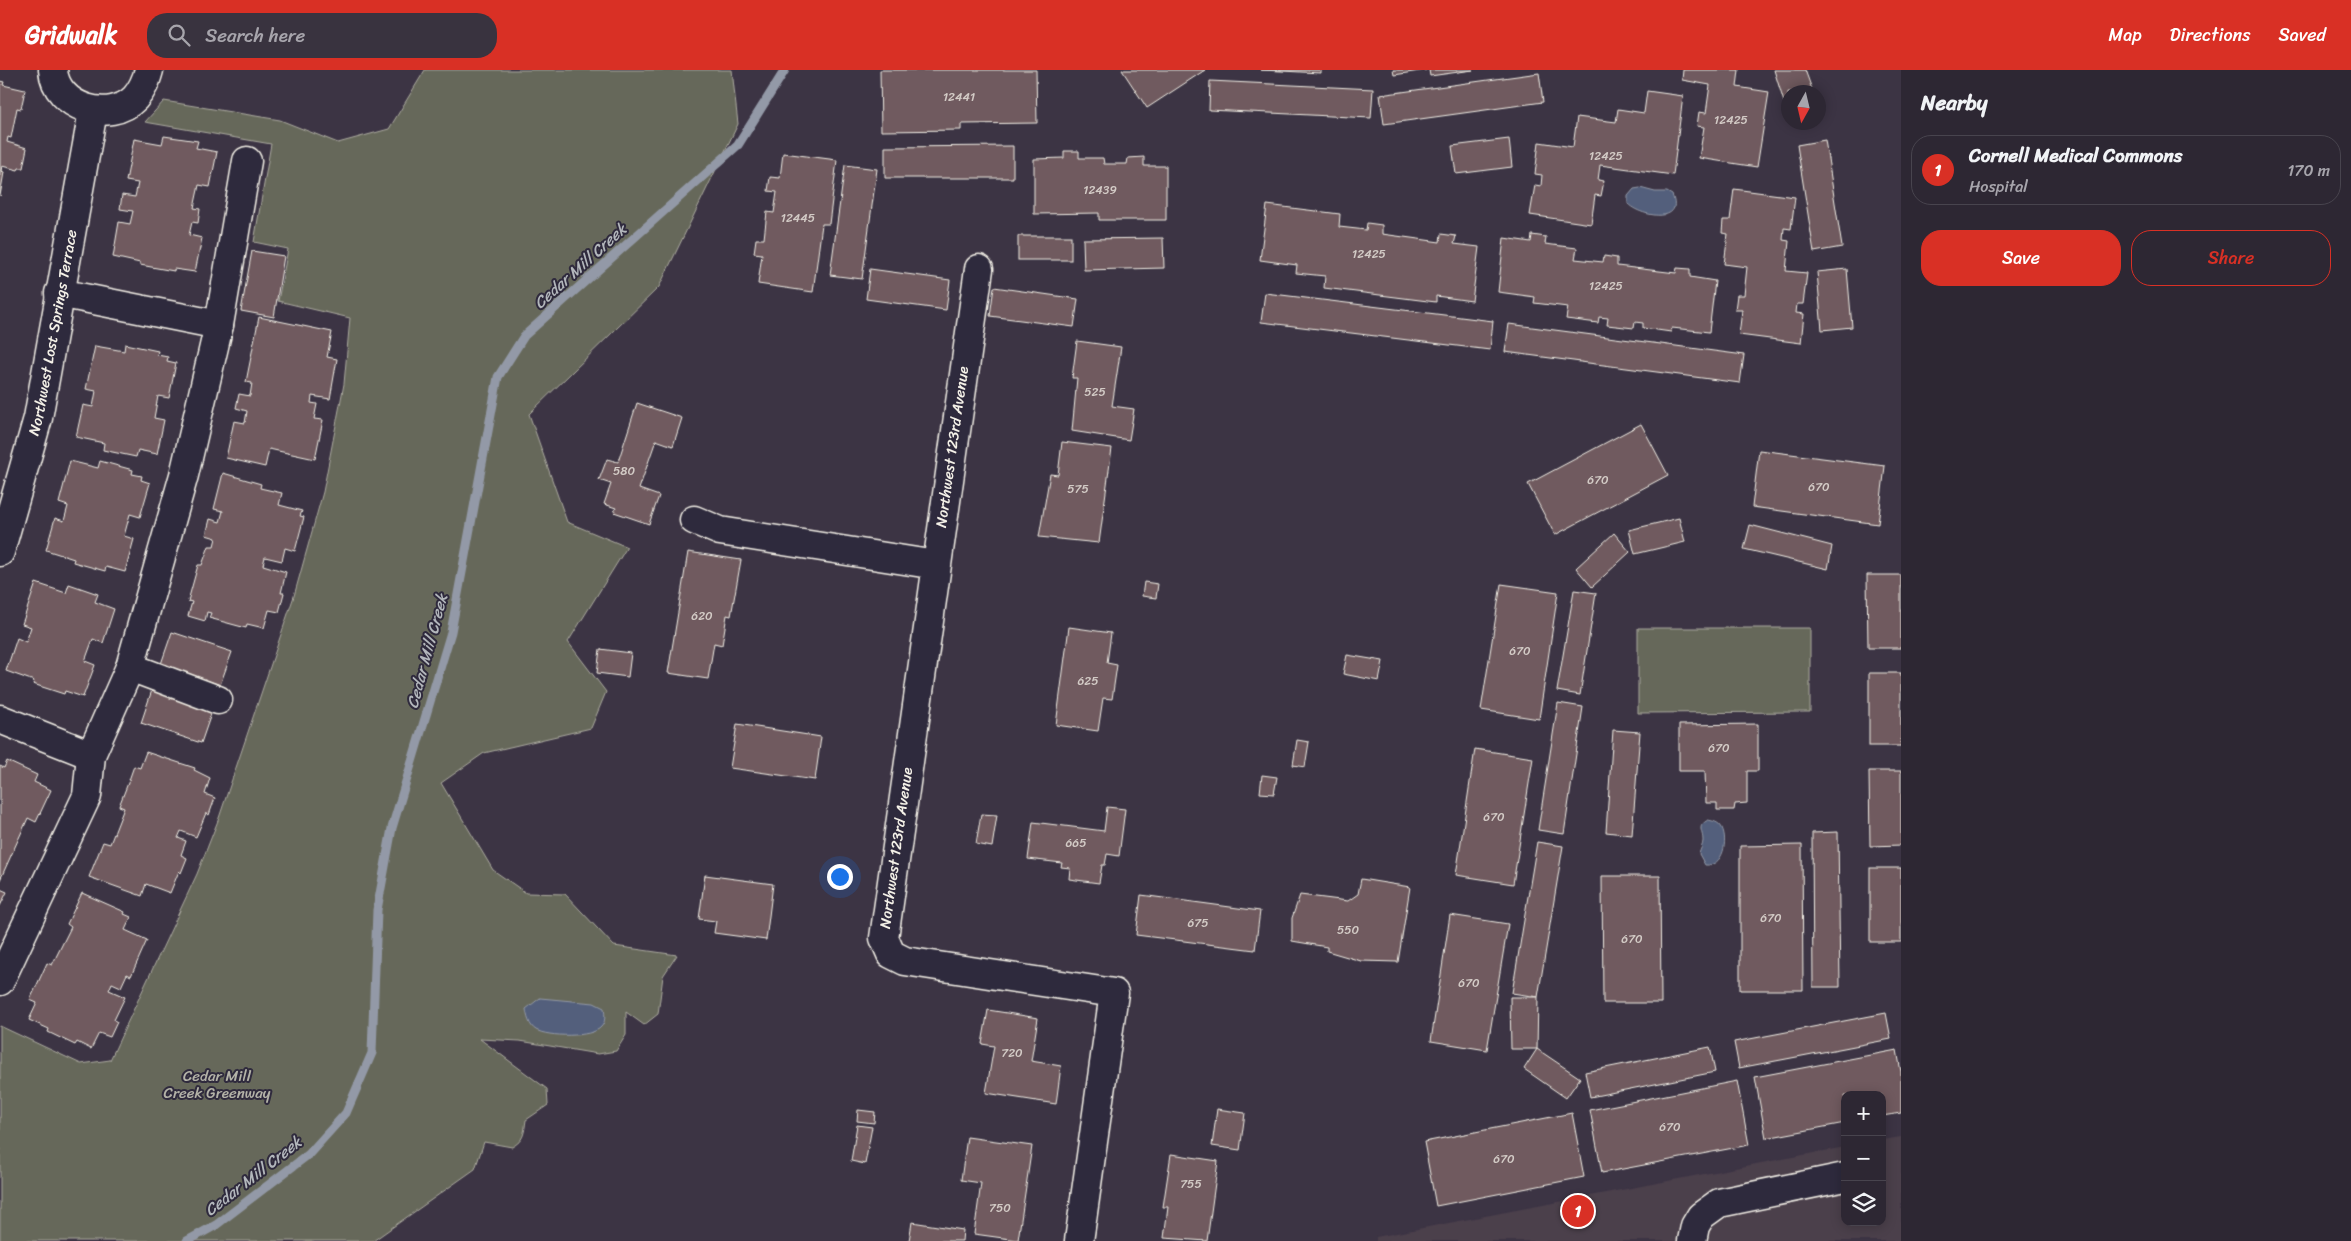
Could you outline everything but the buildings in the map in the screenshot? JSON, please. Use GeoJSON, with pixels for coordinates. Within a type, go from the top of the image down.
{"type":"FeatureCollection","features":[{"type":"Feature","properties":{"kind":"street"},"geometry":{"type":"LineString","coordinates":[[53,70],[61,91],[75,104],[93,111],[115,110],[134,99],[145,84],[150,70]]}},
{"type":"Feature","properties":{"kind":"street","name":"Northwest Lost Springs Terrace"},"geometry":{"type":"LineString","coordinates":[[0,552],[38,418],[93,111]]}},
{"type":"Feature","properties":{"kind":"street"},"geometry":{"type":"LineString","coordinates":[[0,981],[87,796],[91,756],[130,667],[184,476],[219,325],[247,162]]}},
{"type":"Feature","properties":{"kind":"street","name":"Northwest 123rd Avenue"},"geometry":{"type":"LineString","coordinates":[[979,269],[884,938],[891,954],[905,961],[1114,993],[1079,1241]]}},
{"type":"Feature","properties":{"kind":"street"},"geometry":{"type":"LineString","coordinates":[[59,293],[219,325]]}},
{"type":"Feature","properties":{"kind":"street"},"geometry":{"type":"LineString","coordinates":[[694,520],[720,531],[936,565]]}},
{"type":"Feature","properties":{"kind":"street"},"geometry":{"type":"LineString","coordinates":[[130,667],[218,700]]}},
{"type":"Feature","properties":{"kind":"street"},"geometry":{"type":"LineString","coordinates":[[0,720],[91,756]]}},
{"type":"Feature","properties":{"kind":"street"},"geometry":{"type":"LineString","coordinates":[[1680,1241],[1684,1220],[1688,1212],[1696,1207],[1841,1178]]}},
{"type":"Feature","properties":{"kind":"street"},"geometry":{"type":"LineString","coordinates":[[1692,1241],[1695,1226],[1701,1216],[1719,1203]]}},
{"type":"Feature","properties":{"kind":"shaded area"},"geometry":{"type":"Polygon","coordinates":[[[1901,1137],[1901,1241],[1376,1241],[1376,1237],[1841,1148],[1841,1226],[1886,1226],[1886,1139],[1901,1137]]]}},
{"type":"Feature","properties":{"kind":"green space","name":"Cedar Mill Creek Greenway"},"geometry":{"type":"Polygon","coordinates":[[[425,70],[732,70],[738,124],[659,287],[529,414],[567,522],[627,547],[568,642],[606,692],[591,728],[484,753],[441,783],[493,870],[526,893],[565,894],[614,946],[677,955],[663,976],[658,1014],[644,1025],[626,1012],[626,1035],[616,1051],[598,1054],[520,1041],[480,1039],[547,1089],[548,1105],[526,1120],[523,1136],[519,1142],[512,1147],[484,1142],[475,1169],[373,1241],[0,1241],[0,1026],[81,1064],[110,1060],[197,874],[219,818],[294,596],[323,492],[344,384],[350,318],[278,301],[288,249],[254,242],[271,144],[145,122],[164,101],[280,120],[338,143],[389,129],[425,70]]]}},
{"type":"Feature","properties":{"kind":"green space"},"geometry":{"type":"Polygon","coordinates":[[[1638,628],[1810,628],[1810,712],[1638,713],[1638,628]]]}},
{"type":"Feature","properties":{"kind":"water"},"geometry":{"type":"Polygon","coordinates":[[[1640,188],[1655,192],[1667,192],[1672,195],[1674,204],[1672,210],[1667,214],[1651,215],[1634,209],[1628,204],[1628,196],[1634,189],[1640,188]]]}},
{"type":"Feature","properties":{"kind":"water"},"geometry":{"type":"Polygon","coordinates":[[[1708,820],[1716,822],[1721,826],[1725,839],[1723,852],[1717,862],[1705,865],[1699,854],[1703,844],[1701,827],[1708,820]]]}},
{"type":"Feature","properties":{"kind":"water"},"geometry":{"type":"Polygon","coordinates":[[[540,998],[594,1003],[604,1008],[604,1023],[596,1031],[580,1035],[550,1034],[536,1030],[528,1018],[526,1009],[540,998]]]}},
{"type":"Feature","properties":{"kind":"waterway","name":"Cedar Mill Creek"},"geometry":{"type":"LineString","coordinates":[[187,1241],[216,1225],[309,1154],[346,1113],[372,1053],[377,910],[392,828],[451,632],[498,377],[524,336],[738,145],[785,70]]}},
{"type":"Feature","properties":{"kind":"place","name":"Cornell Medical Commons"},"geometry":{"type":"Point","coordinates":[1578,1211]}}]}
